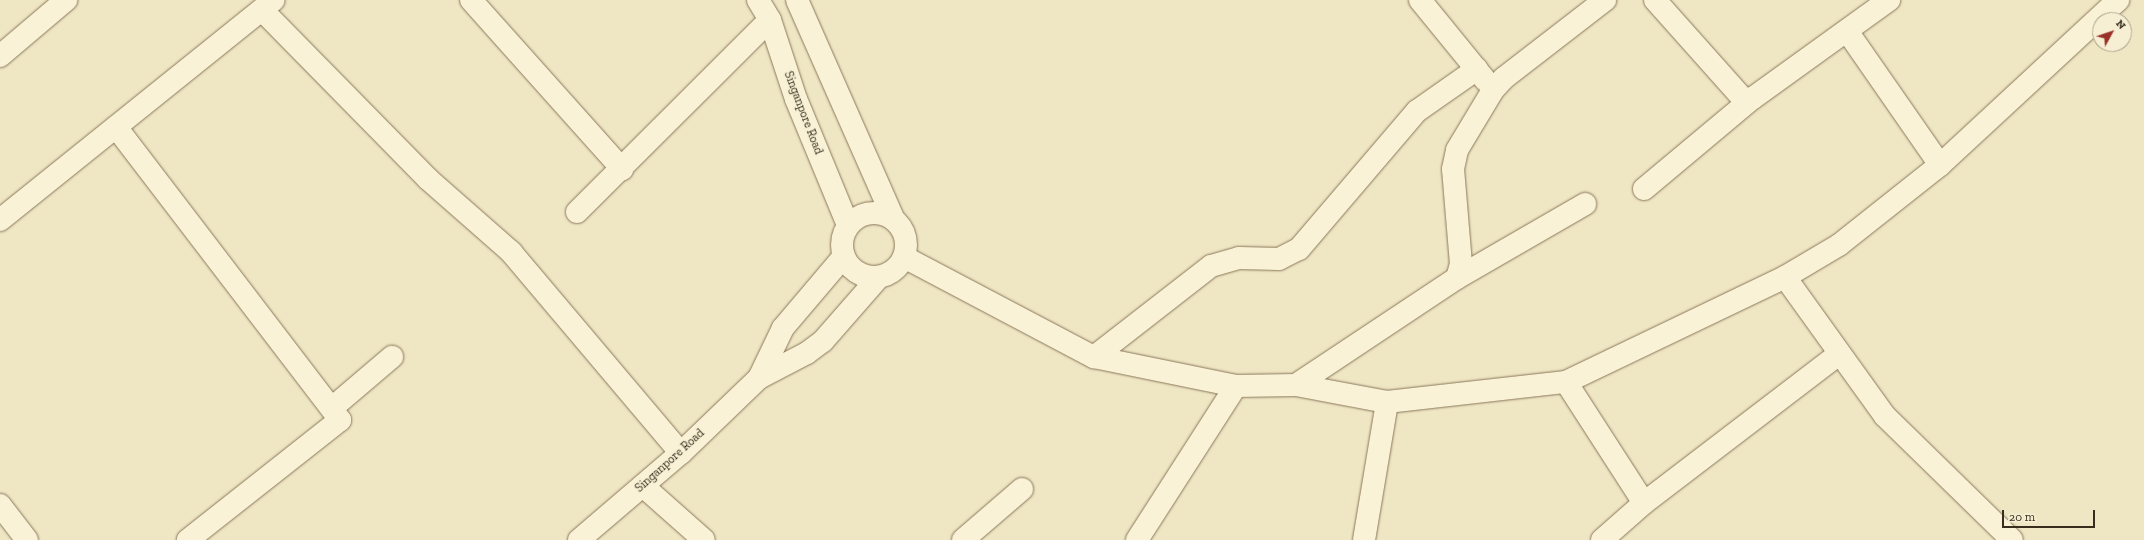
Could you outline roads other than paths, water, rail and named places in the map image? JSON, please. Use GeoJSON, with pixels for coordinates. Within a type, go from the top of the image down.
{"type":"FeatureCollection","features":[{"type":"Feature","properties":{"kind":"street"},"geometry":{"type":"LineString","coordinates":[[0,56],[66,0]]}},
{"type":"Feature","properties":{"kind":"street"},"geometry":{"type":"LineString","coordinates":[[471,0],[622,169]]}},
{"type":"Feature","properties":{"kind":"street","name":"Singanpore Road"},"geometry":{"type":"LineString","coordinates":[[758,0],[770,20],[796,99],[848,225]]}},
{"type":"Feature","properties":{"kind":"street"},"geometry":{"type":"LineString","coordinates":[[797,0],[894,220],[905,236],[904,257],[898,266],[879,277],[858,272],[844,256],[842,245],[848,225],[865,214],[885,214],[894,220]]}},
{"type":"Feature","properties":{"kind":"street"},"geometry":{"type":"LineString","coordinates":[[1420,0],[1494,90]]}},
{"type":"Feature","properties":{"kind":"street"},"geometry":{"type":"LineString","coordinates":[[1457,278],[1460,264],[1453,160],[1494,90],[1605,0]]}},
{"type":"Feature","properties":{"kind":"street"},"geometry":{"type":"LineString","coordinates":[[1655,0],[1740,98],[1753,98]]}},
{"type":"Feature","properties":{"kind":"street"},"geometry":{"type":"LineString","coordinates":[[1644,189],[1753,98],[1889,0]]}},
{"type":"Feature","properties":{"kind":"street"},"geometry":{"type":"LineString","coordinates":[[904,257],[1094,357],[1236,386],[1296,386],[1387,402],[1566,382],[1785,277],[1839,244],[1940,165],[2118,0]]}},
{"type":"Feature","properties":{"kind":"street"},"geometry":{"type":"LineString","coordinates":[[0,220],[268,5],[428,179],[511,252],[681,453]]}},
{"type":"Feature","properties":{"kind":"street"},"geometry":{"type":"LineString","coordinates":[[577,212],[622,169],[770,20]]}},
{"type":"Feature","properties":{"kind":"street"},"geometry":{"type":"LineString","coordinates":[[1847,31],[1940,165]]}},
{"type":"Feature","properties":{"kind":"street"},"geometry":{"type":"LineString","coordinates":[[1094,357],[1211,266],[1240,258],[1279,259],[1299,249],[1417,111],[1477,69]]}},
{"type":"Feature","properties":{"kind":"street"},"geometry":{"type":"LineString","coordinates":[[116,127],[339,416],[339,423],[188,540]]}},
{"type":"Feature","properties":{"kind":"street"},"geometry":{"type":"LineString","coordinates":[[1296,386],[1457,278],[1585,204]]}},
{"type":"Feature","properties":{"kind":"street","name":"Singanpore Road"},"geometry":{"type":"LineString","coordinates":[[759,378],[783,328],[844,256]]}},
{"type":"Feature","properties":{"kind":"street","name":"Singanpore Road"},"geometry":{"type":"LineString","coordinates":[[579,540],[681,453],[759,378],[807,353],[823,341],[879,277]]}},
{"type":"Feature","properties":{"kind":"street"},"geometry":{"type":"LineString","coordinates":[[1785,277],[1885,416],[2012,540]]}},
{"type":"Feature","properties":{"kind":"street"},"geometry":{"type":"LineString","coordinates":[[1602,540],[1644,503],[1839,354]]}},
{"type":"Feature","properties":{"kind":"street"},"geometry":{"type":"LineString","coordinates":[[332,408],[392,357]]}},
{"type":"Feature","properties":{"kind":"street"},"geometry":{"type":"LineString","coordinates":[[1566,382],[1644,503]]}},
{"type":"Feature","properties":{"kind":"street"},"geometry":{"type":"LineString","coordinates":[[1137,540],[1236,386]]}},
{"type":"Feature","properties":{"kind":"street"},"geometry":{"type":"LineString","coordinates":[[1364,540],[1387,402]]}},
{"type":"Feature","properties":{"kind":"street"},"geometry":{"type":"LineString","coordinates":[[642,486],[704,540]]}},
{"type":"Feature","properties":{"kind":"street"},"geometry":{"type":"LineString","coordinates":[[963,540],[1022,489]]}},
{"type":"Feature","properties":{"kind":"street"},"geometry":{"type":"LineString","coordinates":[[0,505],[27,540]]}},
{"type":"Feature","properties":{"kind":"street"},"geometry":{"type":"LineString","coordinates":[[598,540],[607,516]]}}]}
